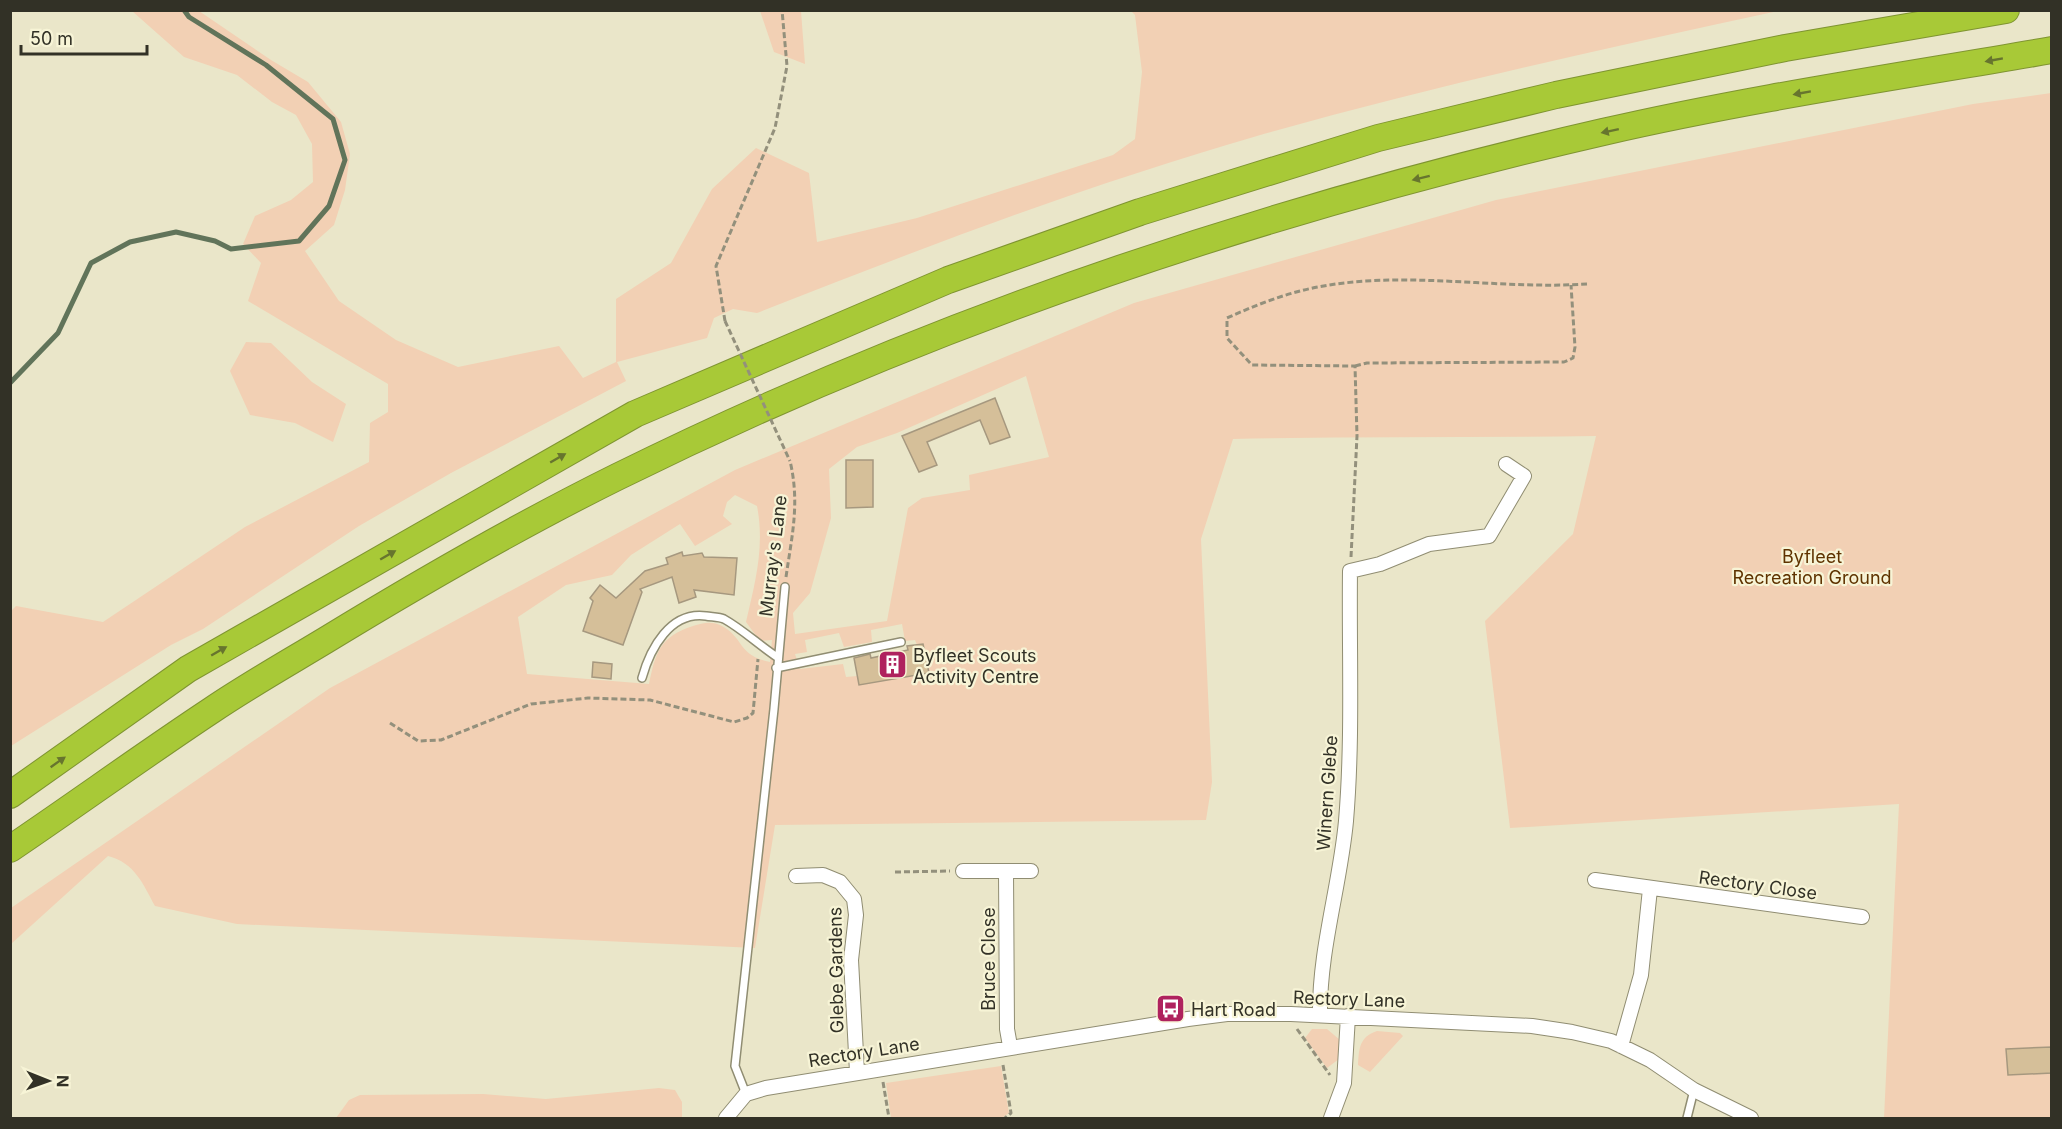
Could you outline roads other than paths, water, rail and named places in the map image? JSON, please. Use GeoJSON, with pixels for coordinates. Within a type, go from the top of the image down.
{"type":"FeatureCollection","features":[{"type":"Feature","properties":{"kind":"highway"},"geometry":{"type":"LineString","coordinates":[[10,795],[188,669],[635,414],[948,280],[1140,212],[1378,138],[1556,95],[1785,48],[2006,10]]}},
{"type":"Feature","properties":{"kind":"highway"},"geometry":{"type":"LineString","coordinates":[[10,849],[216,707],[411,588],[614,478],[761,409],[961,326],[1155,255],[1381,188],[1605,132],[1788,95],[2052,51]]}},
{"type":"Feature","properties":{"kind":"street","name":"Winern Glebe"},"geometry":{"type":"LineString","coordinates":[[1320,1015],[1324,961],[1346,821],[1350,571],[1380,564],[1429,544],[1489,536],[1529,479],[1506,464]]}},
{"type":"Feature","properties":{"kind":"street"},"geometry":{"type":"LineString","coordinates":[[963,871],[1031,871]]}},
{"type":"Feature","properties":{"kind":"street","name":"Bruce Close"},"geometry":{"type":"LineString","coordinates":[[1005,1047],[1006,871]]}},
{"type":"Feature","properties":{"kind":"street","name":"Glebe Gardens"},"geometry":{"type":"LineString","coordinates":[[796,876],[823,875],[840,882],[854,899],[856,915],[851,960],[857,1071]]}},
{"type":"Feature","properties":{"kind":"street","name":"Rectory Close"},"geometry":{"type":"LineString","coordinates":[[1595,880],[1862,917]]}},
{"type":"Feature","properties":{"kind":"street"},"geometry":{"type":"LineString","coordinates":[[1621,1046],[1641,975],[1650,889]]}},
{"type":"Feature","properties":{"kind":"street","name":"Rectory Lane"},"geometry":{"type":"LineString","coordinates":[[746,1094],[765,1088],[857,1071],[1227,1014],[1297,1014],[1532,1026],[1572,1032],[1621,1046],[1650,1060],[1694,1090],[1751,1119]]}},
{"type":"Feature","properties":{"kind":"street"},"geometry":{"type":"LineString","coordinates":[[1331,1119],[1342,1091],[1348,1050],[1348,1016]]}},
{"type":"Feature","properties":{"kind":"street"},"geometry":{"type":"LineString","coordinates":[[726,1119],[746,1094]]}},
{"type":"Feature","properties":{"kind":"lane","name":"Murray's Lane"},"geometry":{"type":"LineString","coordinates":[[746,1094],[735,1066],[785,587]]}},
{"type":"Feature","properties":{"kind":"lane"},"geometry":{"type":"LineString","coordinates":[[642,678],[648,656],[661,635],[678,622],[698,615],[722,618],[777,657]]}},
{"type":"Feature","properties":{"kind":"lane"},"geometry":{"type":"LineString","coordinates":[[776,668],[901,642]]}},
{"type":"Feature","properties":{"kind":"lane"},"geometry":{"type":"LineString","coordinates":[[1687,1119],[1694,1090]]}},
{"type":"Feature","properties":{"kind":"waterway"},"geometry":{"type":"LineString","coordinates":[[10,383],[58,333],[91,263],[130,242],[176,232],[215,241],[231,249],[299,241],[329,206],[345,160],[333,119],[266,65],[189,17],[184,10]]}},
{"type":"Feature","properties":{"kind":"place","name":"Byfleet Scouts Activity Centre"},"geometry":{"type":"Point","coordinates":[892,665]}},
{"type":"Feature","properties":{"kind":"place","name":"Hart Road"},"geometry":{"type":"Point","coordinates":[1170,1009]}},
{"type":"Feature","properties":{"kind":"park label","name":"Byfleet Recreation Ground"},"geometry":{"type":"Point","coordinates":[1812,566]}}]}
